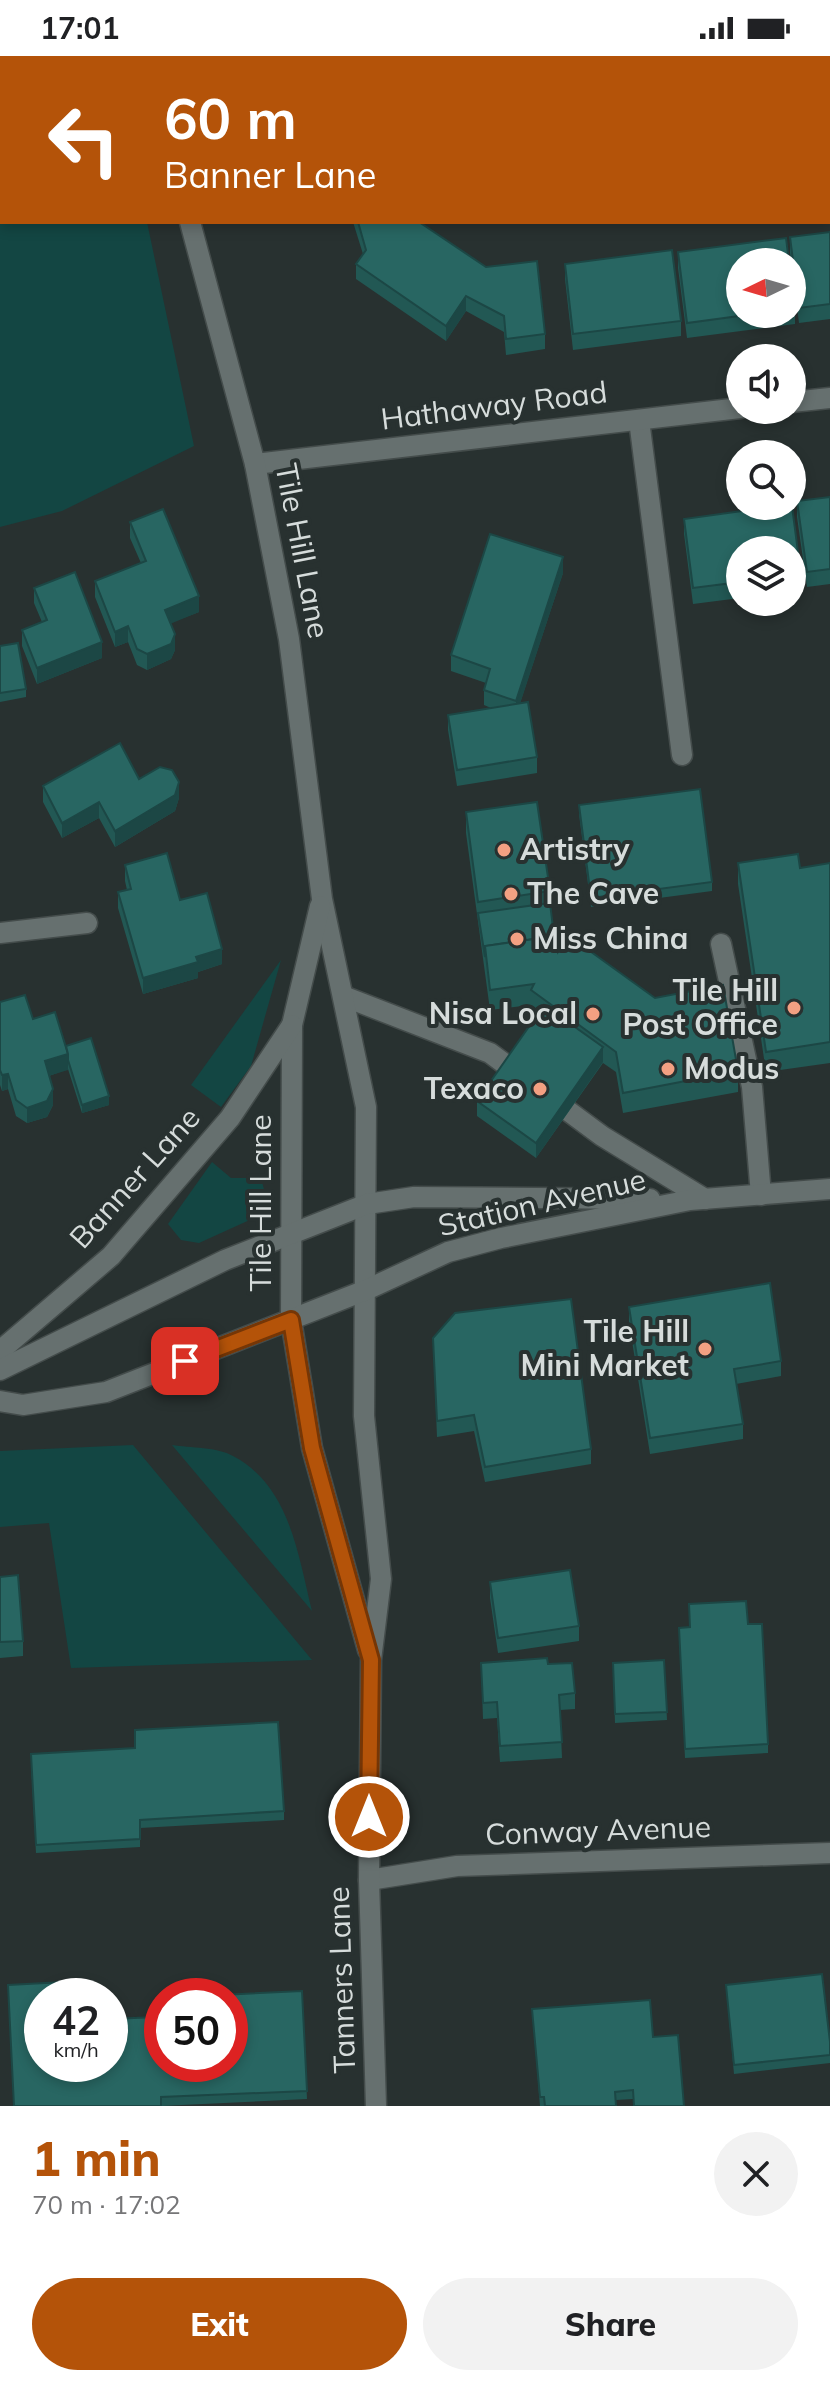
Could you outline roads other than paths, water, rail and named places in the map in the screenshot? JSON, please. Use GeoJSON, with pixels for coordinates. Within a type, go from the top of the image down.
{"type":"FeatureCollection","features":[{"type":"Feature","properties":{"kind":"street","name":"Tile Hill Lane"},"geometry":{"type":"LineString","coordinates":[[191,224],[255,464],[289,639],[322,899],[366,1107],[366,1290]]}},
{"type":"Feature","properties":{"kind":"street"},"geometry":{"type":"LineString","coordinates":[[806,401],[830,398]]}},
{"type":"Feature","properties":{"kind":"street","name":"Hathaway Road"},"geometry":{"type":"LineString","coordinates":[[255,464],[726,410]]}},
{"type":"Feature","properties":{"kind":"street"},"geometry":{"type":"LineString","coordinates":[[639,420],[682,755]]}},
{"type":"Feature","properties":{"kind":"street","name":"Tile Hill Lane"},"geometry":{"type":"LineString","coordinates":[[291,1320],[292,1025],[322,899]]}},
{"type":"Feature","properties":{"kind":"street"},"geometry":{"type":"LineString","coordinates":[[0,933],[87,923]]}},
{"type":"Feature","properties":{"kind":"street"},"geometry":{"type":"LineString","coordinates":[[721,944],[752,1087],[761,1195]]}},
{"type":"Feature","properties":{"kind":"street"},"geometry":{"type":"LineString","coordinates":[[343,996],[490,1053],[602,1136],[697,1200]]}},
{"type":"Feature","properties":{"kind":"street","name":"Banner Lane"},"geometry":{"type":"LineString","coordinates":[[0,1351],[111,1256],[230,1118],[292,1025]]}},
{"type":"Feature","properties":{"kind":"street","name":"Station Avenue"},"geometry":{"type":"LineString","coordinates":[[367,1204],[441,1196],[697,1200],[830,1189]]}},
{"type":"Feature","properties":{"kind":"street","name":"Station Avenue"},"geometry":{"type":"LineString","coordinates":[[366,1290],[448,1252],[501,1238],[697,1200]]}},
{"type":"Feature","properties":{"kind":"street"},"geometry":{"type":"LineString","coordinates":[[0,1370],[225,1260],[367,1204]]}},
{"type":"Feature","properties":{"kind":"street"},"geometry":{"type":"LineString","coordinates":[[0,1401],[23,1405],[106,1392],[366,1290]]}},
{"type":"Feature","properties":{"kind":"street","name":"Tanners Lane"},"geometry":{"type":"LineString","coordinates":[[366,1290],[364,1416],[381,1579],[371,1660],[369,1880],[376,2106]]}},
{"type":"Feature","properties":{"kind":"street","name":"Tanners Lane"},"geometry":{"type":"LineString","coordinates":[[291,1320],[312,1448],[371,1660]]}},
{"type":"Feature","properties":{"kind":"street","name":"Conway Avenue"},"geometry":{"type":"LineString","coordinates":[[369,1880],[457,1866],[830,1853]]}},
{"type":"Feature","properties":{"kind":"place","name":"Artistry"},"geometry":{"type":"Point","coordinates":[504,850]}},
{"type":"Feature","properties":{"kind":"place","name":"The Cave"},"geometry":{"type":"Point","coordinates":[511,894]}},
{"type":"Feature","properties":{"kind":"place","name":"Miss China"},"geometry":{"type":"Point","coordinates":[517,939]}},
{"type":"Feature","properties":{"kind":"place","name":"Tile Hill Post Office"},"geometry":{"type":"Point","coordinates":[794,1008]}},
{"type":"Feature","properties":{"kind":"place","name":"Nisa Local"},"geometry":{"type":"Point","coordinates":[593,1014]}},
{"type":"Feature","properties":{"kind":"place","name":"Modus"},"geometry":{"type":"Point","coordinates":[668,1069]}},
{"type":"Feature","properties":{"kind":"place","name":"Texaco"},"geometry":{"type":"Point","coordinates":[540,1089]}},
{"type":"Feature","properties":{"kind":"place","name":"Tile Hill Mini Market"},"geometry":{"type":"Point","coordinates":[705,1349]}}]}
